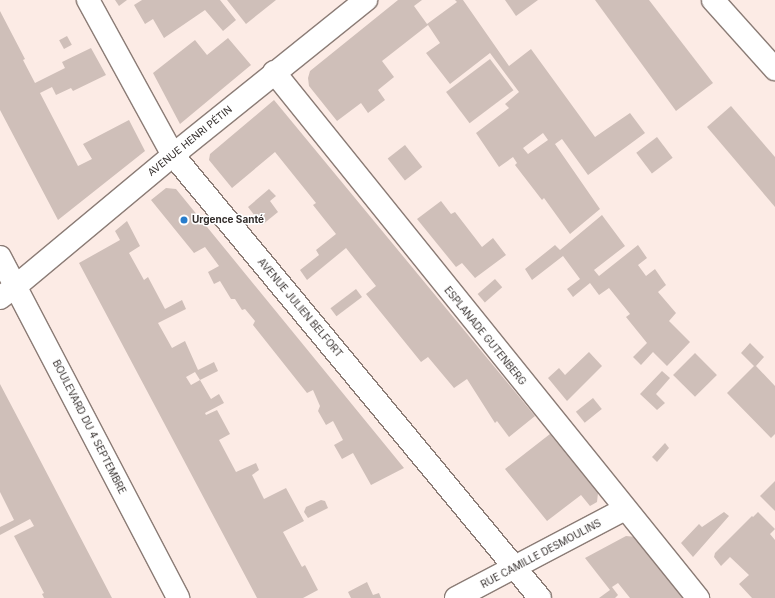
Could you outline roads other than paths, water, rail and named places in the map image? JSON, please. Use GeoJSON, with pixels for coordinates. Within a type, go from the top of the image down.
{"type":"FeatureCollection","features":[{"type":"Feature","properties":{"kind":"street","name":"AVENUE JULIEN BELFORT"},"geometry":{"type":"LineString","coordinates":[[88,0],[173,155],[540,598]]}},
{"type":"Feature","properties":{"kind":"street","name":"AVENUE HENRI PÉTIN"},"geometry":{"type":"LineString","coordinates":[[8,292],[274,72],[366,0]]}},
{"type":"Feature","properties":{"kind":"street"},"geometry":{"type":"LineString","coordinates":[[713,0],[775,69]]}},
{"type":"Feature","properties":{"kind":"street","name":"ESPLANADE GUTENBERG"},"geometry":{"type":"LineString","coordinates":[[274,72],[625,510],[698,598]]}},
{"type":"Feature","properties":{"kind":"street","name":"BOULEVARD DU 4 SEPTEMBRE"},"geometry":{"type":"LineString","coordinates":[[0,257],[8,292],[178,598]]}},
{"type":"Feature","properties":{"kind":"street","name":"RUE CAMILLE DESMOULINS"},"geometry":{"type":"LineString","coordinates":[[456,598],[625,510]]}},
{"type":"Feature","properties":{"kind":"place","name":"Urgence Santé"},"geometry":{"type":"Point","coordinates":[184,220]}}]}
